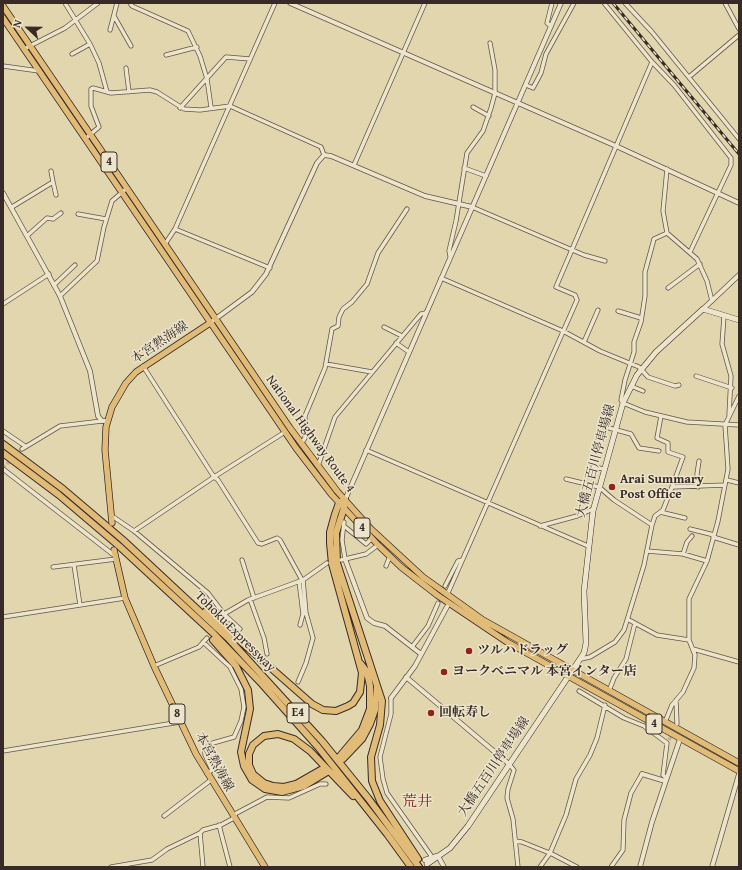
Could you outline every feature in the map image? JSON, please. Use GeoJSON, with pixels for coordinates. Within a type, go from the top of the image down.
{"type":"FeatureCollection","features":[{"type":"Feature","properties":{"kind":"highway","name":"Tohoku Expressway"},"geometry":{"type":"LineString","coordinates":[[3,444],[89,510],[160,573],[233,643],[300,716],[368,798],[419,867]]}},
{"type":"Feature","properties":{"kind":"highway","name":"Tohoku Expressway"},"geometry":{"type":"LineString","coordinates":[[3,453],[84,517],[156,579],[200,621],[262,684],[336,769],[411,867]]}},
{"type":"Feature","properties":{"kind":"highway"},"geometry":{"type":"LineString","coordinates":[[342,502],[344,508],[336,533],[337,563],[382,701],[382,716],[371,757],[372,782],[380,801],[425,864]]}},
{"type":"Feature","properties":{"kind":"highway"},"geometry":{"type":"LineString","coordinates":[[160,573],[190,597],[287,684],[318,708],[336,711],[342,709],[353,703],[362,687],[360,663],[332,564],[330,532],[342,502]]}},
{"type":"Feature","properties":{"kind":"highway"},"geometry":{"type":"LineString","coordinates":[[156,579],[225,653],[244,680],[250,697],[250,709],[241,752],[244,766],[252,780],[265,788],[282,792],[304,786],[325,770],[296,784],[284,787],[264,783],[253,774],[249,765],[249,754],[257,741],[268,735],[283,735],[300,742],[324,765],[387,834]]}},
{"type":"Feature","properties":{"kind":"highway"},"geometry":{"type":"LineString","coordinates":[[360,663],[367,672],[370,686],[370,709],[362,730],[342,757],[362,739],[370,724],[375,710],[377,682]]}},
{"type":"Feature","properties":{"kind":"main road","name":"National Highway Route 4"},"geometry":{"type":"LineString","coordinates":[[3,6],[342,502]]}},
{"type":"Feature","properties":{"kind":"main road","name":"National Highway Route 4"},"geometry":{"type":"LineString","coordinates":[[3,18],[285,432],[342,502],[395,553],[447,596],[483,620],[680,739],[739,771]]}},
{"type":"Feature","properties":{"kind":"main road"},"geometry":{"type":"LineString","coordinates":[[703,309],[739,320]]}},
{"type":"Feature","properties":{"kind":"main road","name":"大橋五百川停車場線"},"geometry":{"type":"LineString","coordinates":[[425,864],[450,848],[468,826],[581,659],[586,643],[584,590],[593,509],[623,403],[641,369],[680,328],[703,309]]}},
{"type":"Feature","properties":{"kind":"main road","name":"本宮熱海線"},"geometry":{"type":"LineString","coordinates":[[112,523],[105,450],[104,421],[129,378],[143,366],[210,323]]}},
{"type":"Feature","properties":{"kind":"main road","name":"National Highway Route 4"},"geometry":{"type":"LineString","coordinates":[[344,508],[390,556],[449,603],[508,642],[609,691],[739,763]]}},
{"type":"Feature","properties":{"kind":"main road","name":"本宮熱海線"},"geometry":{"type":"LineString","coordinates":[[114,550],[125,598],[180,722],[207,774],[265,867]]}},
{"type":"Feature","properties":{"kind":"main road","name":"大橋五百川停車場線"},"geometry":{"type":"LineString","coordinates":[[425,864],[432,857],[438,856]]}},
{"type":"Feature","properties":{"kind":"street"},"geometry":{"type":"LineString","coordinates":[[65,3],[76,19],[99,63],[107,92]]}},
{"type":"Feature","properties":{"kind":"street"},"geometry":{"type":"LineString","coordinates":[[24,49],[29,45],[60,30],[98,3]]}},
{"type":"Feature","properties":{"kind":"street"},"geometry":{"type":"LineString","coordinates":[[110,30],[117,3]]}},
{"type":"Feature","properties":{"kind":"street"},"geometry":{"type":"LineString","coordinates":[[130,3],[132,6],[186,30],[191,35],[197,47],[206,78],[212,107]]}},
{"type":"Feature","properties":{"kind":"street"},"geometry":{"type":"LineString","coordinates":[[165,244],[175,229],[275,3]]}},
{"type":"Feature","properties":{"kind":"street"},"geometry":{"type":"LineString","coordinates":[[290,3],[518,102],[739,203]]}},
{"type":"Feature","properties":{"kind":"street"},"geometry":{"type":"LineString","coordinates":[[354,165],[425,3]]}},
{"type":"Feature","properties":{"kind":"street"},"geometry":{"type":"LineString","coordinates":[[551,26],[547,23],[552,3]]}},
{"type":"Feature","properties":{"kind":"street"},"geometry":{"type":"LineString","coordinates":[[342,502],[561,3]]}},
{"type":"Feature","properties":{"kind":"street"},"geometry":{"type":"LineString","coordinates":[[526,85],[533,88],[541,73],[546,54],[574,3]]}},
{"type":"Feature","properties":{"kind":"street"},"geometry":{"type":"LineString","coordinates":[[604,3],[652,62],[674,85],[731,158],[731,165],[690,252]]}},
{"type":"Feature","properties":{"kind":"street"},"geometry":{"type":"LineString","coordinates":[[625,3],[689,77],[739,139]]}},
{"type":"Feature","properties":{"kind":"street"},"geometry":{"type":"LineString","coordinates":[[725,3],[739,30]]}},
{"type":"Feature","properties":{"kind":"street"},"geometry":{"type":"LineString","coordinates":[[114,16],[131,46]]}},
{"type":"Feature","properties":{"kind":"street"},"geometry":{"type":"LineString","coordinates":[[689,77],[739,35]]}},
{"type":"Feature","properties":{"kind":"street"},"geometry":{"type":"LineString","coordinates":[[450,256],[449,252],[456,221],[464,168],[470,146],[480,135],[489,116],[495,93],[495,70],[490,43]]}},
{"type":"Feature","properties":{"kind":"street"},"geometry":{"type":"LineString","coordinates":[[72,54],[90,44]]}},
{"type":"Feature","properties":{"kind":"street"},"geometry":{"type":"LineString","coordinates":[[166,55],[197,47]]}},
{"type":"Feature","properties":{"kind":"street"},"geometry":{"type":"LineString","coordinates":[[180,108],[206,78],[228,56],[250,59]]}},
{"type":"Feature","properties":{"kind":"street"},"geometry":{"type":"LineString","coordinates":[[447,596],[577,298],[572,294],[556,287],[652,62]]}},
{"type":"Feature","properties":{"kind":"street"},"geometry":{"type":"LineString","coordinates":[[3,66],[39,71]]}},
{"type":"Feature","properties":{"kind":"street"},"geometry":{"type":"LineString","coordinates":[[126,68],[130,92]]}},
{"type":"Feature","properties":{"kind":"street"},"geometry":{"type":"LineString","coordinates":[[85,139],[99,127],[91,106],[90,91],[93,88],[107,92],[154,90],[180,108],[200,110],[212,107],[230,106],[321,147],[324,155]]}},
{"type":"Feature","properties":{"kind":"street"},"geometry":{"type":"LineString","coordinates":[[473,107],[489,116]]}},
{"type":"Feature","properties":{"kind":"street"},"geometry":{"type":"LineString","coordinates":[[324,155],[332,156],[425,196],[458,202],[472,207],[591,258],[605,261]]}},
{"type":"Feature","properties":{"kind":"street"},"geometry":{"type":"LineString","coordinates":[[210,323],[252,292],[270,268],[317,163],[324,155]]}},
{"type":"Feature","properties":{"kind":"street"},"geometry":{"type":"LineString","coordinates":[[464,168],[486,176]]}},
{"type":"Feature","properties":{"kind":"street"},"geometry":{"type":"LineString","coordinates":[[667,169],[663,211],[667,233],[684,249],[690,252],[700,264],[707,281],[712,301]]}},
{"type":"Feature","properties":{"kind":"street"},"geometry":{"type":"LineString","coordinates":[[50,171],[56,196]]}},
{"type":"Feature","properties":{"kind":"street"},"geometry":{"type":"LineString","coordinates":[[12,207],[53,182]]}},
{"type":"Feature","properties":{"kind":"street"},"geometry":{"type":"LineString","coordinates":[[60,296],[97,261],[106,219],[112,201],[127,188]]}},
{"type":"Feature","properties":{"kind":"street"},"geometry":{"type":"LineString","coordinates":[[3,193],[28,235],[60,296],[90,371],[98,416],[104,421]]}},
{"type":"Feature","properties":{"kind":"street"},"geometry":{"type":"LineString","coordinates":[[301,444],[306,434],[305,416],[311,399],[323,376],[332,330],[338,326],[340,314],[367,284],[378,253],[407,209]]}},
{"type":"Feature","properties":{"kind":"street"},"geometry":{"type":"LineString","coordinates":[[28,235],[47,218],[53,219],[61,213]]}},
{"type":"Feature","properties":{"kind":"street"},"geometry":{"type":"LineString","coordinates":[[78,214],[106,219]]}},
{"type":"Feature","properties":{"kind":"street"},"geometry":{"type":"LineString","coordinates":[[175,229],[270,268]]}},
{"type":"Feature","properties":{"kind":"street"},"geometry":{"type":"LineString","coordinates":[[667,233],[658,237],[653,244],[645,272],[645,296],[641,318],[621,396],[623,403],[661,416],[687,422],[739,425]]}},
{"type":"Feature","properties":{"kind":"street"},"geometry":{"type":"LineString","coordinates":[[668,288],[700,264]]}},
{"type":"Feature","properties":{"kind":"street"},"geometry":{"type":"LineString","coordinates":[[54,285],[75,265]]}},
{"type":"Feature","properties":{"kind":"street"},"geometry":{"type":"LineString","coordinates":[[3,304],[49,274]]}},
{"type":"Feature","properties":{"kind":"street"},"geometry":{"type":"LineString","coordinates":[[703,309],[739,275]]}},
{"type":"Feature","properties":{"kind":"street"},"geometry":{"type":"LineString","coordinates":[[441,278],[563,331],[600,351],[641,369],[648,377],[674,386],[679,385]]}},
{"type":"Feature","properties":{"kind":"street"},"geometry":{"type":"LineString","coordinates":[[584,342],[598,310]]}},
{"type":"Feature","properties":{"kind":"street"},"geometry":{"type":"LineString","coordinates":[[618,311],[641,318]]}},
{"type":"Feature","properties":{"kind":"street"},"geometry":{"type":"LineString","coordinates":[[317,466],[335,417],[421,314],[426,313]]}},
{"type":"Feature","properties":{"kind":"street"},"geometry":{"type":"LineString","coordinates":[[724,316],[722,344],[731,376],[732,388],[728,418]]}},
{"type":"Feature","properties":{"kind":"street"},"geometry":{"type":"LineString","coordinates":[[384,327],[402,336]]}},
{"type":"Feature","properties":{"kind":"street"},"geometry":{"type":"LineString","coordinates":[[396,343],[409,352]]}},
{"type":"Feature","properties":{"kind":"street"},"geometry":{"type":"LineString","coordinates":[[326,364],[372,372]]}},
{"type":"Feature","properties":{"kind":"street"},"geometry":{"type":"LineString","coordinates":[[143,366],[258,543],[262,544],[277,538],[280,540],[301,580],[306,613],[313,638],[306,663],[298,682]]}},
{"type":"Feature","properties":{"kind":"street"},"geometry":{"type":"LineString","coordinates":[[696,376],[732,388]]}},
{"type":"Feature","properties":{"kind":"street"},"geometry":{"type":"LineString","coordinates":[[631,386],[643,391]]}},
{"type":"Feature","properties":{"kind":"street"},"geometry":{"type":"LineString","coordinates":[[665,722],[672,705],[685,688],[694,668],[695,659],[689,640],[689,599],[707,561],[726,485],[725,425],[739,396]]}},
{"type":"Feature","properties":{"kind":"street"},"geometry":{"type":"LineString","coordinates":[[581,659],[590,657],[614,642],[624,630],[629,620],[648,551],[655,516],[663,510],[683,457],[668,452],[668,443],[657,438],[661,416]]}},
{"type":"Feature","properties":{"kind":"street"},"geometry":{"type":"LineString","coordinates":[[3,431],[24,448],[60,426],[104,421]]}},
{"type":"Feature","properties":{"kind":"street"},"geometry":{"type":"LineString","coordinates":[[602,426],[632,434],[639,448],[659,451]]}},
{"type":"Feature","properties":{"kind":"street"},"geometry":{"type":"LineString","coordinates":[[134,532],[214,477],[285,432]]}},
{"type":"Feature","properties":{"kind":"street"},"geometry":{"type":"LineString","coordinates":[[366,450],[588,546]]}},
{"type":"Feature","properties":{"kind":"street"},"geometry":{"type":"LineString","coordinates":[[698,487],[697,474],[699,461]]}},
{"type":"Feature","properties":{"kind":"street"},"geometry":{"type":"LineString","coordinates":[[593,467],[604,469]]}},
{"type":"Feature","properties":{"kind":"street"},"geometry":{"type":"LineString","coordinates":[[3,469],[116,558]]}},
{"type":"Feature","properties":{"kind":"street"},"geometry":{"type":"LineString","coordinates":[[566,479],[599,487],[614,500],[652,525]]}},
{"type":"Feature","properties":{"kind":"street"},"geometry":{"type":"LineString","coordinates":[[727,480],[739,483]]}},
{"type":"Feature","properties":{"kind":"street"},"geometry":{"type":"LineString","coordinates":[[672,487],[726,485]]}},
{"type":"Feature","properties":{"kind":"street"},"geometry":{"type":"LineString","coordinates":[[540,526],[581,515],[593,509]]}},
{"type":"Feature","properties":{"kind":"street"},"geometry":{"type":"LineString","coordinates":[[660,512],[685,518]]}},
{"type":"Feature","properties":{"kind":"street"},"geometry":{"type":"LineString","coordinates":[[112,516],[134,532],[208,593],[224,614],[240,628]]}},
{"type":"Feature","properties":{"kind":"street"},"geometry":{"type":"LineString","coordinates":[[372,538],[366,544],[344,524],[342,540],[343,559],[367,618],[374,623],[385,626],[421,654]]}},
{"type":"Feature","properties":{"kind":"street"},"geometry":{"type":"LineString","coordinates":[[690,529],[739,545]]}},
{"type":"Feature","properties":{"kind":"street"},"geometry":{"type":"LineString","coordinates":[[683,554],[687,542],[692,536]]}},
{"type":"Feature","properties":{"kind":"street"},"geometry":{"type":"LineString","coordinates":[[343,559],[366,554],[378,545]]}},
{"type":"Feature","properties":{"kind":"street"},"geometry":{"type":"LineString","coordinates":[[648,551],[683,554],[707,561]]}},
{"type":"Feature","properties":{"kind":"street"},"geometry":{"type":"LineString","coordinates":[[386,566],[390,556]]}},
{"type":"Feature","properties":{"kind":"street"},"geometry":{"type":"LineString","coordinates":[[53,568],[116,558]]}},
{"type":"Feature","properties":{"kind":"street"},"geometry":{"type":"LineString","coordinates":[[242,560],[264,638],[267,654]]}},
{"type":"Feature","properties":{"kind":"street"},"geometry":{"type":"LineString","coordinates":[[445,586],[458,561],[462,560]]}},
{"type":"Feature","properties":{"kind":"street"},"geometry":{"type":"LineString","coordinates":[[221,619],[224,614],[252,599],[301,580],[323,564],[327,563]]}},
{"type":"Feature","properties":{"kind":"street"},"geometry":{"type":"LineString","coordinates":[[74,565],[80,605]]}},
{"type":"Feature","properties":{"kind":"street"},"geometry":{"type":"LineString","coordinates":[[300,625],[303,614],[301,580]]}},
{"type":"Feature","properties":{"kind":"street"},"geometry":{"type":"LineString","coordinates":[[3,617],[125,598]]}},
{"type":"Feature","properties":{"kind":"street"},"geometry":{"type":"LineString","coordinates":[[412,647],[428,626],[438,603]]}},
{"type":"Feature","properties":{"kind":"street"},"geometry":{"type":"LineString","coordinates":[[432,857],[387,793],[382,779],[380,757],[391,714],[391,698],[414,666],[449,603]]}},
{"type":"Feature","properties":{"kind":"street"},"geometry":{"type":"LineString","coordinates":[[629,620],[657,636],[689,640]]}},
{"type":"Feature","properties":{"kind":"street"},"geometry":{"type":"LineString","coordinates":[[609,691],[614,678],[626,659],[635,623]]}},
{"type":"Feature","properties":{"kind":"street"},"geometry":{"type":"LineString","coordinates":[[154,666],[199,647],[207,638]]}},
{"type":"Feature","properties":{"kind":"street"},"geometry":{"type":"LineString","coordinates":[[203,642],[230,667],[241,689],[244,707],[234,737],[213,742],[206,749],[205,755],[212,770],[207,774]]}},
{"type":"Feature","properties":{"kind":"street"},"geometry":{"type":"LineString","coordinates":[[693,649],[739,662]]}},
{"type":"Feature","properties":{"kind":"street"},"geometry":{"type":"LineString","coordinates":[[406,677],[509,764],[514,770],[508,789],[507,798],[512,811],[518,867]]}},
{"type":"Feature","properties":{"kind":"street"},"geometry":{"type":"LineString","coordinates":[[579,691],[605,705],[624,718],[644,726],[668,741],[663,775],[665,780]]}},
{"type":"Feature","properties":{"kind":"street"},"geometry":{"type":"LineString","coordinates":[[676,700],[677,724]]}},
{"type":"Feature","properties":{"kind":"street"},"geometry":{"type":"LineString","coordinates":[[540,867],[550,853],[566,815],[576,779],[588,760],[597,738],[605,705]]}},
{"type":"Feature","properties":{"kind":"street"},"geometry":{"type":"LineString","coordinates":[[3,751],[180,722]]}},
{"type":"Feature","properties":{"kind":"street"},"geometry":{"type":"LineString","coordinates":[[640,867],[665,780],[680,739]]}},
{"type":"Feature","properties":{"kind":"street"},"geometry":{"type":"LineString","coordinates":[[611,867],[622,850],[624,820],[631,793],[642,774],[665,780]]}},
{"type":"Feature","properties":{"kind":"street"},"geometry":{"type":"LineString","coordinates":[[712,867],[739,774]]}},
{"type":"Feature","properties":{"kind":"street"},"geometry":{"type":"LineString","coordinates":[[164,816],[211,780]]}},
{"type":"Feature","properties":{"kind":"street"},"geometry":{"type":"LineString","coordinates":[[111,867],[152,860],[167,849],[200,833],[203,830],[219,825],[267,797],[294,797],[320,784],[326,784]]}},
{"type":"Feature","properties":{"kind":"street"},"geometry":{"type":"LineString","coordinates":[[219,825],[230,867]]}},
{"type":"Feature","properties":{"kind":"street"},"geometry":{"type":"LineString","coordinates":[[200,833],[203,867]]}},
{"type":"Feature","properties":{"kind":"street"},"geometry":{"type":"LineString","coordinates":[[515,841],[522,842],[550,853],[577,867]]}},
{"type":"Feature","properties":{"kind":"street"},"geometry":{"type":"LineString","coordinates":[[438,856],[444,867]]}},
{"type":"Feature","properties":{"kind":"tunnel"},"geometry":{"type":"LineString","coordinates":[[3,468],[22,449]]}},
{"type":"Feature","properties":{"kind":"tunnel"},"geometry":{"type":"LineString","coordinates":[[669,740],[676,727]]}},
{"type":"Feature","properties":{"kind":"railway"},"geometry":{"type":"LineString","coordinates":[[613,3],[739,154]]}},
{"type":"Feature","properties":{"kind":"place","name":"Arai Summary Post Office"},"geometry":{"type":"Point","coordinates":[612,487]}},
{"type":"Feature","properties":{"kind":"place","name":"ツルハドラッグ"},"geometry":{"type":"Point","coordinates":[469,651]}},
{"type":"Feature","properties":{"kind":"place","name":"ヨークベニマル 本宮インター店"},"geometry":{"type":"Point","coordinates":[444,672]}},
{"type":"Feature","properties":{"kind":"place","name":"回転寿し"},"geometry":{"type":"Point","coordinates":[431,713]}},
{"type":"Feature","properties":{"kind":"district","name":"荒井"},"geometry":{"type":"Point","coordinates":[417,802]}}]}
